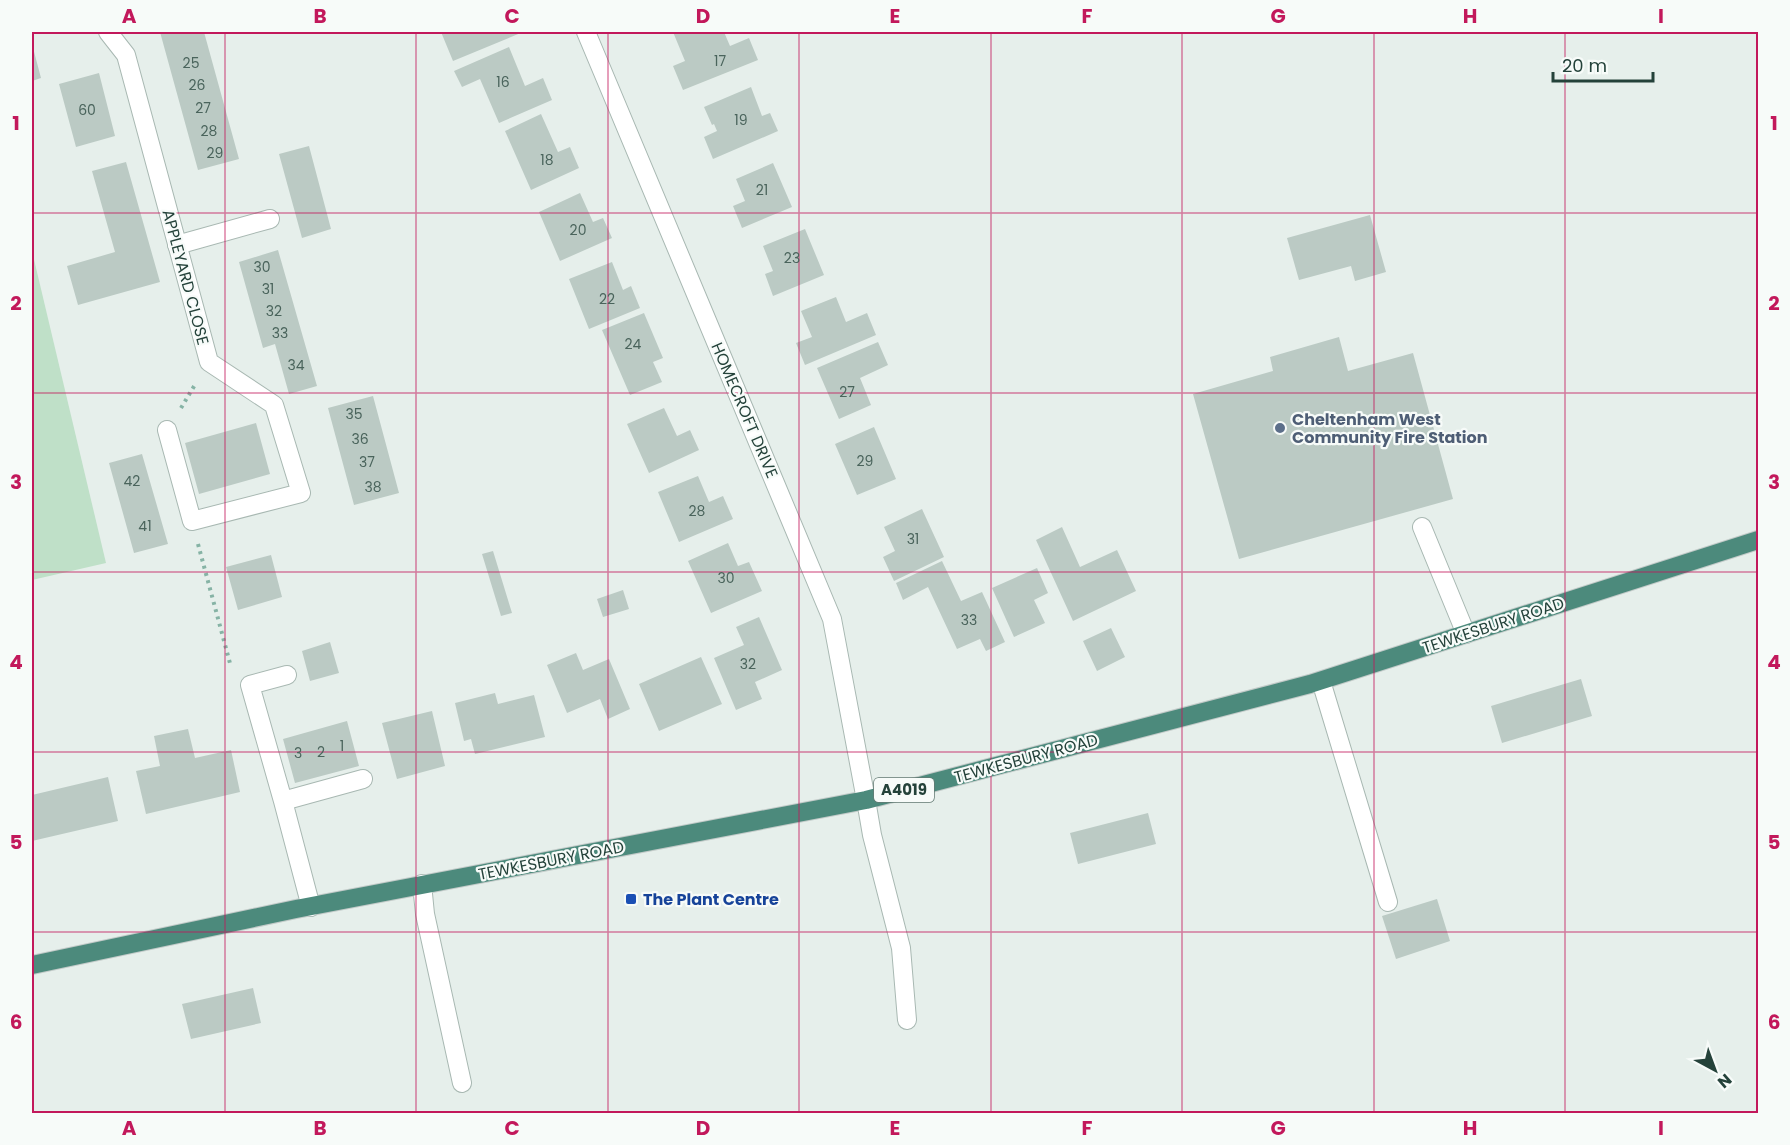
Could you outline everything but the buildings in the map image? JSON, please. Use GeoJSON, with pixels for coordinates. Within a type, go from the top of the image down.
{"type":"FeatureCollection","features":[{"type":"Feature","properties":{"kind":"highway","name":"TEWKESBURY ROAD"},"geometry":{"type":"LineString","coordinates":[[32,965],[422,884],[866,800],[1321,681],[1758,540]]}},
{"type":"Feature","properties":{"kind":"street","name":"APPLEYARD CLOSE"},"geometry":{"type":"LineString","coordinates":[[108,32],[126,55],[209,362],[274,405],[301,494],[192,521],[167,430]]}},
{"type":"Feature","properties":{"kind":"street","name":"HOMECROFT DRIVE"},"geometry":{"type":"LineString","coordinates":[[586,32],[832,619],[872,835],[901,948],[907,1020]]}},
{"type":"Feature","properties":{"kind":"street"},"geometry":{"type":"LineString","coordinates":[[177,245],[270,219]]}},
{"type":"Feature","properties":{"kind":"street"},"geometry":{"type":"LineString","coordinates":[[1422,527],[1466,634]]}},
{"type":"Feature","properties":{"kind":"street"},"geometry":{"type":"LineString","coordinates":[[287,675],[250,685],[284,801],[311,907]]}},
{"type":"Feature","properties":{"kind":"street"},"geometry":{"type":"LineString","coordinates":[[1321,681],[1388,902]]}},
{"type":"Feature","properties":{"kind":"street"},"geometry":{"type":"LineString","coordinates":[[284,801],[363,779]]}},
{"type":"Feature","properties":{"kind":"street"},"geometry":{"type":"LineString","coordinates":[[422,884],[425,914],[462,1083]]}},
{"type":"Feature","properties":{"kind":"path"},"geometry":{"type":"LineString","coordinates":[[167,430],[209,362]]}},
{"type":"Feature","properties":{"kind":"green space"},"geometry":{"type":"Polygon","coordinates":[[[32,251],[106,563],[32,580],[32,251]]]}},
{"type":"Feature","properties":{"kind":"place","name":"Cheltenham West Community Fire Station"},"geometry":{"type":"Point","coordinates":[1280,428]}},
{"type":"Feature","properties":{"kind":"place","name":"The Plant Centre"},"geometry":{"type":"Point","coordinates":[631,899]}}]}
